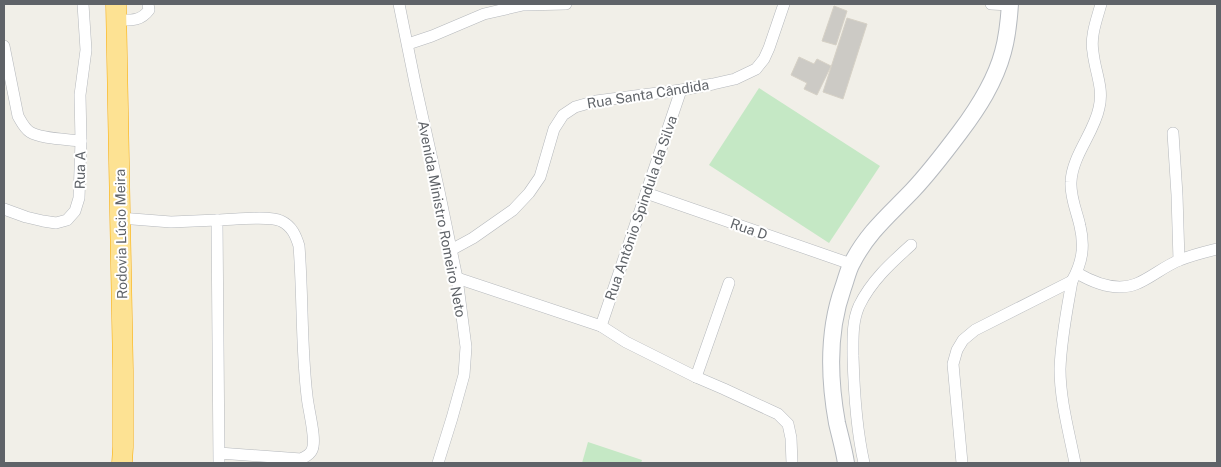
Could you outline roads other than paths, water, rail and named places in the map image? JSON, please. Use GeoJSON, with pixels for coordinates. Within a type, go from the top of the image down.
{"type":"FeatureCollection","features":[{"type":"Feature","properties":{"kind":"highway","name":"Rodovia Lúcio Meira"},"geometry":{"type":"LineString","coordinates":[[116,12],[123,370],[122,463]]}},
{"type":"Feature","properties":{"kind":"street"},"geometry":{"type":"LineString","coordinates":[[4,46],[18,116],[22,124],[30,132],[45,137],[81,141],[80,95],[86,50],[83,4]]}},
{"type":"Feature","properties":{"kind":"street","name":"Avenida Ministro Romeiro Neto"},"geometry":{"type":"LineString","coordinates":[[400,4],[457,278],[466,347],[464,375],[438,463]]}},
{"type":"Feature","properties":{"kind":"street"},"geometry":{"type":"LineString","coordinates":[[408,44],[484,14],[523,5],[566,4]]}},
{"type":"Feature","properties":{"kind":"street","name":"Rua Santa Cândida"},"geometry":{"type":"LineString","coordinates":[[451,250],[473,238],[513,210],[529,193],[540,176],[554,129],[563,115],[576,107],[596,101],[681,90],[735,79],[756,69],[764,59],[769,48],[784,4]]}},
{"type":"Feature","properties":{"kind":"street"},"geometry":{"type":"LineString","coordinates":[[846,463],[837,422],[831,374],[832,334],[839,300],[851,264],[867,238],[944,154],[978,107],[996,74],[1004,51],[1010,4],[991,4]]}},
{"type":"Feature","properties":{"kind":"street"},"geometry":{"type":"LineString","coordinates":[[1075,463],[1062,396],[1061,347],[1074,277],[1083,253],[1081,227],[1073,200],[1071,182],[1073,168],[1092,128],[1099,110],[1102,94],[1092,51],[1093,35],[1101,4]]}},
{"type":"Feature","properties":{"kind":"street"},"geometry":{"type":"LineString","coordinates":[[116,12],[134,20],[141,18],[148,7]]}},
{"type":"Feature","properties":{"kind":"street","name":"Rua Antônio Spindula da Silva"},"geometry":{"type":"LineString","coordinates":[[602,326],[681,90]]}},
{"type":"Feature","properties":{"kind":"street"},"geometry":{"type":"LineString","coordinates":[[1173,133],[1178,195],[1179,260]]}},
{"type":"Feature","properties":{"kind":"street","name":"Rua A"},"geometry":{"type":"LineString","coordinates":[[4,208],[26,217],[43,221],[56,223],[67,220],[75,211],[79,198],[81,141]]}},
{"type":"Feature","properties":{"kind":"street","name":"Rua D"},"geometry":{"type":"LineString","coordinates":[[646,193],[851,264]]}},
{"type":"Feature","properties":{"kind":"street"},"geometry":{"type":"LineString","coordinates":[[120,218],[171,222],[254,218],[280,220],[290,227],[300,246],[302,334],[306,396],[314,441],[308,456],[301,459],[219,458],[217,220]]}},
{"type":"Feature","properties":{"kind":"street"},"geometry":{"type":"LineString","coordinates":[[864,463],[855,412],[853,328],[858,308],[874,282],[911,245]]}},
{"type":"Feature","properties":{"kind":"street"},"geometry":{"type":"LineString","coordinates":[[962,463],[953,364],[957,350],[963,340],[975,330],[1074,277],[1105,286],[1122,287],[1135,284],[1179,260],[1217,248]]}},
{"type":"Feature","properties":{"kind":"street"},"geometry":{"type":"LineString","coordinates":[[457,278],[602,326],[626,342],[696,377],[742,396],[778,414],[788,424],[792,463]]}},
{"type":"Feature","properties":{"kind":"street"},"geometry":{"type":"LineString","coordinates":[[696,377],[729,283]]}},
{"type":"Feature","properties":{"kind":"street"},"geometry":{"type":"LineString","coordinates":[[831,374],[854,381]]}}]}
